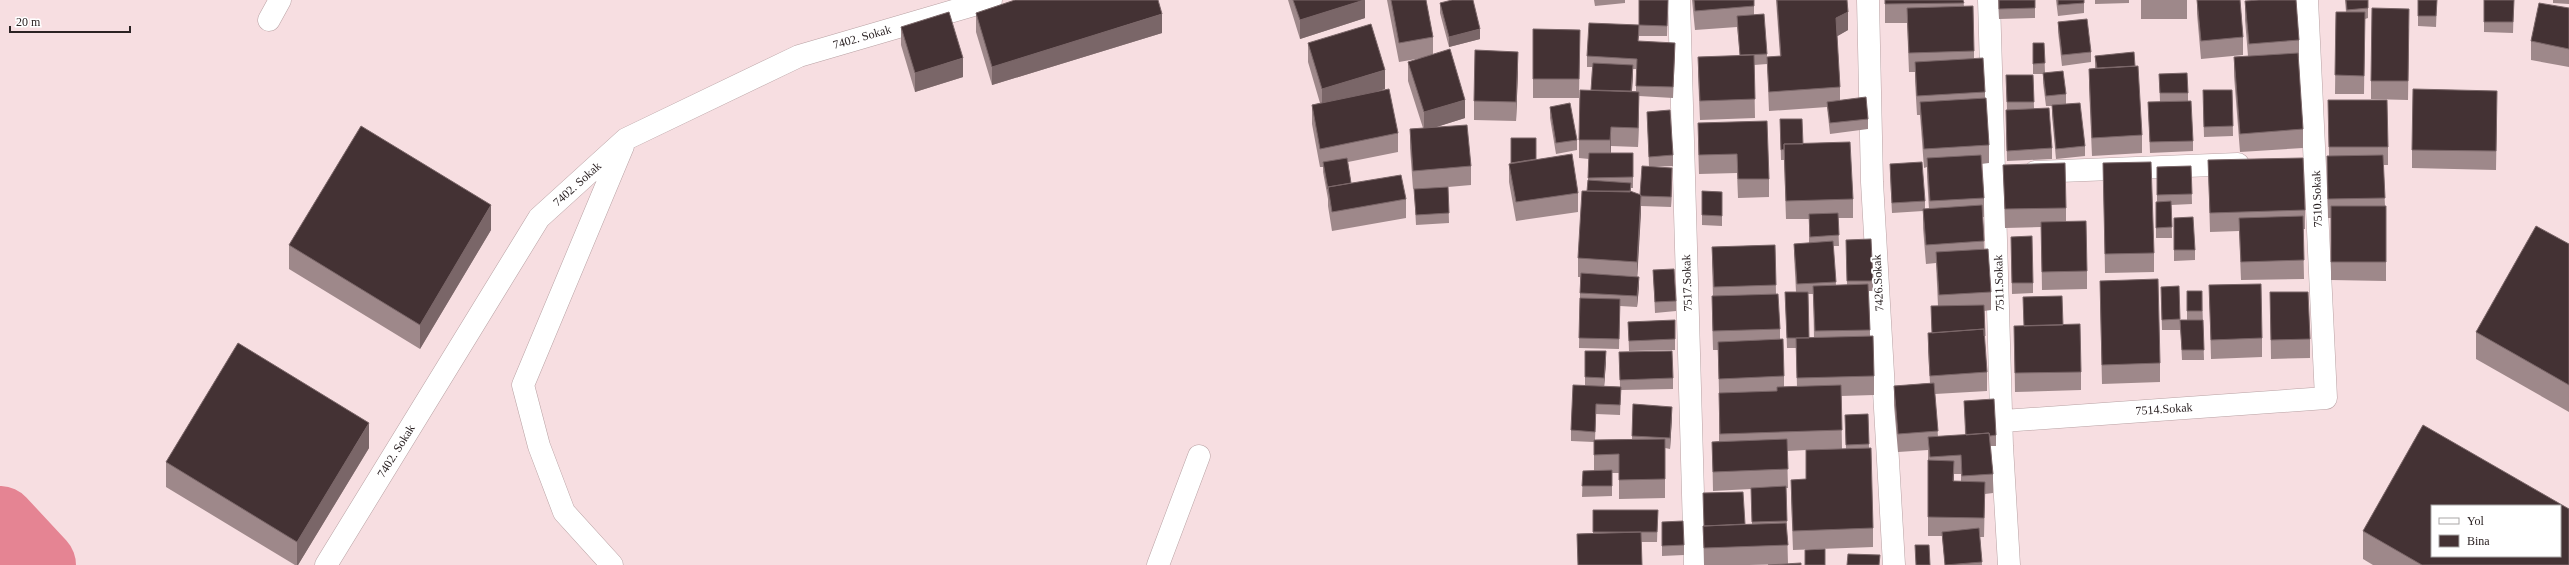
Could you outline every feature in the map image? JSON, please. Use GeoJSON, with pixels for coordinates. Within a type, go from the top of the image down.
{"type":"FeatureCollection","features":[{"type":"Feature","properties":{"kind":"street"},"geometry":{"type":"LineString","coordinates":[[269,20],[280,0]]}},
{"type":"Feature","properties":{"kind":"street","name":"7402. Sokak"},"geometry":{"type":"LineString","coordinates":[[326,565],[539,218],[626,139],[799,56],[991,0]]}},
{"type":"Feature","properties":{"kind":"street","name":"7517.Sokak"},"geometry":{"type":"LineString","coordinates":[[1679,0],[1695,565]]}},
{"type":"Feature","properties":{"kind":"street","name":"7426.Sokak"},"geometry":{"type":"LineString","coordinates":[[1868,0],[1872,182],[1894,565]]}},
{"type":"Feature","properties":{"kind":"street","name":"7511.Sokak"},"geometry":{"type":"LineString","coordinates":[[1989,0],[1996,174],[2003,421],[2002,446],[2009,565]]}},
{"type":"Feature","properties":{"kind":"street","name":"7510.Sokak"},"geometry":{"type":"LineString","coordinates":[[2307,0],[2316,162],[2326,398]]}},
{"type":"Feature","properties":{"kind":"street"},"geometry":{"type":"LineString","coordinates":[[612,565],[564,512],[539,446],[523,385],[626,139]]}},
{"type":"Feature","properties":{"kind":"street"},"geometry":{"type":"LineString","coordinates":[[2292,162],[2316,162]]}},
{"type":"Feature","properties":{"kind":"street"},"geometry":{"type":"LineString","coordinates":[[1996,174],[2261,164]]}},
{"type":"Feature","properties":{"kind":"street","name":"7514.Sokak"},"geometry":{"type":"LineString","coordinates":[[2003,421],[2326,398]]}},
{"type":"Feature","properties":{"kind":"street"},"geometry":{"type":"LineString","coordinates":[[1158,565],[1199,456]]}},
{"type":"Feature","properties":{"kind":"building"},"geometry":{"type":"Polygon","coordinates":[[[1015,0],[1158,0],[1162,14],[992,67],[976,13],[1015,0]]]}},
{"type":"Feature","properties":{"kind":"building"},"geometry":{"type":"Polygon","coordinates":[[[1293,0],[1364,0],[1300,20],[1293,0]]]}},
{"type":"Feature","properties":{"kind":"building"},"geometry":{"type":"Polygon","coordinates":[[[1391,0],[1426,0],[1433,37],[1399,43],[1391,0]]]}},
{"type":"Feature","properties":{"kind":"building"},"geometry":{"type":"Polygon","coordinates":[[[1452,0],[1473,0],[1480,29],[1449,37],[1440,3],[1452,0]]]}},
{"type":"Feature","properties":{"kind":"building"},"geometry":{"type":"Polygon","coordinates":[[[1639,0],[1668,0],[1667,26],[1639,25],[1639,0]]]}},
{"type":"Feature","properties":{"kind":"building"},"geometry":{"type":"Polygon","coordinates":[[[1694,0],[1754,0],[1754,6],[1695,11],[1694,0]]]}},
{"type":"Feature","properties":{"kind":"building"},"geometry":{"type":"Polygon","coordinates":[[[1777,0],[1847,0],[1848,12],[1836,18],[1840,87],[1769,92],[1767,57],[1781,56],[1777,0]]]}},
{"type":"Feature","properties":{"kind":"building"},"geometry":{"type":"Polygon","coordinates":[[[1885,0],[1963,0],[1964,3],[1885,4],[1885,0]]]}},
{"type":"Feature","properties":{"kind":"building"},"geometry":{"type":"Polygon","coordinates":[[[1999,0],[2035,0],[2035,8],[1999,9],[1999,0]]]}},
{"type":"Feature","properties":{"kind":"building"},"geometry":{"type":"Polygon","coordinates":[[[2058,0],[2084,0],[2084,3],[2058,5],[2058,0]]]}},
{"type":"Feature","properties":{"kind":"building"},"geometry":{"type":"Polygon","coordinates":[[[2197,0],[2240,0],[2243,37],[2201,41],[2197,0]]]}},
{"type":"Feature","properties":{"kind":"building"},"geometry":{"type":"Polygon","coordinates":[[[2296,0],[2299,40],[2249,44],[2245,1],[2296,0]]]}},
{"type":"Feature","properties":{"kind":"building"},"geometry":{"type":"Polygon","coordinates":[[[2346,0],[2368,0],[2368,8],[2347,10],[2346,0]]]}},
{"type":"Feature","properties":{"kind":"building"},"geometry":{"type":"Polygon","coordinates":[[[2418,0],[2437,0],[2436,16],[2418,16],[2418,0]]]}},
{"type":"Feature","properties":{"kind":"building"},"geometry":{"type":"Polygon","coordinates":[[[2484,0],[2514,0],[2513,22],[2484,22],[2484,0]]]}},
{"type":"Feature","properties":{"kind":"building"},"geometry":{"type":"Polygon","coordinates":[[[2539,3],[2569,8],[2569,49],[2531,41],[2539,3]]]}},
{"type":"Feature","properties":{"kind":"building"},"geometry":{"type":"Polygon","coordinates":[[[1973,6],[1974,51],[1909,53],[1907,8],[1973,6]]]}},
{"type":"Feature","properties":{"kind":"building"},"geometry":{"type":"Polygon","coordinates":[[[2372,8],[2409,9],[2408,81],[2371,81],[2372,8]]]}},
{"type":"Feature","properties":{"kind":"building"},"geometry":{"type":"Polygon","coordinates":[[[949,12],[963,58],[915,73],[901,27],[949,12]]]}},
{"type":"Feature","properties":{"kind":"building"},"geometry":{"type":"Polygon","coordinates":[[[2336,12],[2365,12],[2364,76],[2335,75],[2336,12]]]}},
{"type":"Feature","properties":{"kind":"building"},"geometry":{"type":"Polygon","coordinates":[[[1764,14],[1767,54],[1740,55],[1737,16],[1764,14]]]}},
{"type":"Feature","properties":{"kind":"building"},"geometry":{"type":"Polygon","coordinates":[[[2087,19],[2091,52],[2062,55],[2058,22],[2087,19]]]}},
{"type":"Feature","properties":{"kind":"building"},"geometry":{"type":"Polygon","coordinates":[[[1589,23],[1639,25],[1638,41],[1675,43],[1673,87],[1636,86],[1637,59],[1587,56],[1589,23]]]}},
{"type":"Feature","properties":{"kind":"building"},"geometry":{"type":"Polygon","coordinates":[[[1371,24],[1385,70],[1322,89],[1308,43],[1371,24]]]}},
{"type":"Feature","properties":{"kind":"building"},"geometry":{"type":"Polygon","coordinates":[[[1533,29],[1580,30],[1579,79],[1533,79],[1533,29]]]}},
{"type":"Feature","properties":{"kind":"building"},"geometry":{"type":"Polygon","coordinates":[[[2033,43],[2044,43],[2045,63],[2033,64],[2033,43]]]}},
{"type":"Feature","properties":{"kind":"building"},"geometry":{"type":"Polygon","coordinates":[[[1450,49],[1465,100],[1424,112],[1408,62],[1450,49]]]}},
{"type":"Feature","properties":{"kind":"building"},"geometry":{"type":"Polygon","coordinates":[[[1475,50],[1518,52],[1516,102],[1474,101],[1475,50]]]}},
{"type":"Feature","properties":{"kind":"building"},"geometry":{"type":"Polygon","coordinates":[[[2134,52],[2135,66],[2097,68],[2095,56],[2134,52]]]}},
{"type":"Feature","properties":{"kind":"building"},"geometry":{"type":"Polygon","coordinates":[[[2298,53],[2303,129],[2240,134],[2234,57],[2298,53]]]}},
{"type":"Feature","properties":{"kind":"building"},"geometry":{"type":"Polygon","coordinates":[[[1754,55],[1755,99],[1700,101],[1698,57],[1754,55]]]}},
{"type":"Feature","properties":{"kind":"building"},"geometry":{"type":"Polygon","coordinates":[[[1983,58],[1985,92],[1917,96],[1915,62],[1983,58]]]}},
{"type":"Feature","properties":{"kind":"building"},"geometry":{"type":"Polygon","coordinates":[[[1593,63],[1633,65],[1631,91],[1591,90],[1593,63]]]}},
{"type":"Feature","properties":{"kind":"building"},"geometry":{"type":"Polygon","coordinates":[[[2138,66],[2142,135],[2092,138],[2089,69],[2138,66]]]}},
{"type":"Feature","properties":{"kind":"building"},"geometry":{"type":"Polygon","coordinates":[[[2063,71],[2066,94],[2046,96],[2043,73],[2063,71]]]}},
{"type":"Feature","properties":{"kind":"building"},"geometry":{"type":"Polygon","coordinates":[[[2187,73],[2188,93],[2160,93],[2159,74],[2187,73]]]}},
{"type":"Feature","properties":{"kind":"building"},"geometry":{"type":"Polygon","coordinates":[[[2006,75],[2033,75],[2034,102],[2007,102],[2006,75]]]}},
{"type":"Feature","properties":{"kind":"building"},"geometry":{"type":"Polygon","coordinates":[[[1389,89],[1398,133],[1320,149],[1312,105],[1389,89]]]}},
{"type":"Feature","properties":{"kind":"building"},"geometry":{"type":"Polygon","coordinates":[[[2413,89],[2497,91],[2496,151],[2412,150],[2413,89]]]}},
{"type":"Feature","properties":{"kind":"building"},"geometry":{"type":"Polygon","coordinates":[[[1580,90],[1639,92],[1638,128],[1611,127],[1610,140],[1579,140],[1580,90]]]}},
{"type":"Feature","properties":{"kind":"building"},"geometry":{"type":"Polygon","coordinates":[[[2203,90],[2232,90],[2233,126],[2204,127],[2203,90]]]}},
{"type":"Feature","properties":{"kind":"building"},"geometry":{"type":"Polygon","coordinates":[[[1866,97],[1868,119],[1830,123],[1827,102],[1866,97]]]}},
{"type":"Feature","properties":{"kind":"building"},"geometry":{"type":"Polygon","coordinates":[[[1986,98],[1989,145],[1924,149],[1920,102],[1986,98]]]}},
{"type":"Feature","properties":{"kind":"building"},"geometry":{"type":"Polygon","coordinates":[[[2328,100],[2387,100],[2388,147],[2329,147],[2328,100]]]}},
{"type":"Feature","properties":{"kind":"building"},"geometry":{"type":"Polygon","coordinates":[[[2191,101],[2193,141],[2150,142],[2148,102],[2191,101]]]}},
{"type":"Feature","properties":{"kind":"building"},"geometry":{"type":"Polygon","coordinates":[[[1570,103],[1577,140],[1556,143],[1550,107],[1570,103]]]}},
{"type":"Feature","properties":{"kind":"building"},"geometry":{"type":"Polygon","coordinates":[[[2080,103],[2085,146],[2056,149],[2052,105],[2080,103]]]}},
{"type":"Feature","properties":{"kind":"building"},"geometry":{"type":"Polygon","coordinates":[[[2049,108],[2052,148],[2007,151],[2006,110],[2049,108]]]}},
{"type":"Feature","properties":{"kind":"building"},"geometry":{"type":"Polygon","coordinates":[[[1670,110],[1673,155],[1649,157],[1647,112],[1670,110]]]}},
{"type":"Feature","properties":{"kind":"building"},"geometry":{"type":"Polygon","coordinates":[[[1780,119],[1802,119],[1803,144],[1784,144],[1784,149],[1781,150],[1780,119]]]}},
{"type":"Feature","properties":{"kind":"building"},"geometry":{"type":"Polygon","coordinates":[[[1767,121],[1769,179],[1738,179],[1737,154],[1699,155],[1698,123],[1767,121]]]}},
{"type":"Feature","properties":{"kind":"building"},"geometry":{"type":"Polygon","coordinates":[[[1467,125],[1471,166],[1413,171],[1410,129],[1467,125]]]}},
{"type":"Feature","properties":{"kind":"building"},"geometry":{"type":"Polygon","coordinates":[[[361,126],[491,205],[420,325],[289,245],[361,126]]]}},
{"type":"Feature","properties":{"kind":"building"},"geometry":{"type":"Polygon","coordinates":[[[1511,138],[1536,138],[1536,159],[1511,163],[1511,138]]]}},
{"type":"Feature","properties":{"kind":"building"},"geometry":{"type":"Polygon","coordinates":[[[1850,142],[1853,199],[1786,201],[1784,144],[1850,142]]]}},
{"type":"Feature","properties":{"kind":"building"},"geometry":{"type":"Polygon","coordinates":[[[1589,153],[1633,153],[1633,177],[1588,178],[1589,153]]]}},
{"type":"Feature","properties":{"kind":"building"},"geometry":{"type":"Polygon","coordinates":[[[1572,154],[1578,193],[1516,202],[1509,164],[1572,154]]]}},
{"type":"Feature","properties":{"kind":"building"},"geometry":{"type":"Polygon","coordinates":[[[1981,155],[1984,198],[1930,201],[1927,158],[1981,155]]]}},
{"type":"Feature","properties":{"kind":"building"},"geometry":{"type":"Polygon","coordinates":[[[2383,155],[2385,198],[2328,199],[2327,156],[2383,155]]]}},
{"type":"Feature","properties":{"kind":"building"},"geometry":{"type":"Polygon","coordinates":[[[1347,158],[1351,183],[1328,187],[1328,189],[1323,162],[1347,158]]]}},
{"type":"Feature","properties":{"kind":"building"},"geometry":{"type":"Polygon","coordinates":[[[2303,158],[2305,210],[2210,213],[2208,160],[2303,158]]]}},
{"type":"Feature","properties":{"kind":"building"},"geometry":{"type":"Polygon","coordinates":[[[1922,162],[1925,201],[1892,203],[1890,164],[1922,162]]]}},
{"type":"Feature","properties":{"kind":"building"},"geometry":{"type":"Polygon","coordinates":[[[2151,162],[2154,253],[2105,254],[2103,163],[2151,162]]]}},
{"type":"Feature","properties":{"kind":"building"},"geometry":{"type":"Polygon","coordinates":[[[2065,163],[2066,208],[2005,209],[2003,165],[2065,163]]]}},
{"type":"Feature","properties":{"kind":"building"},"geometry":{"type":"Polygon","coordinates":[[[1642,166],[1672,168],[1671,197],[1640,195],[1642,166]]]}},
{"type":"Feature","properties":{"kind":"building"},"geometry":{"type":"Polygon","coordinates":[[[2191,166],[2192,194],[2157,195],[2157,167],[2191,166]]]}},
{"type":"Feature","properties":{"kind":"building"},"geometry":{"type":"Polygon","coordinates":[[[1401,175],[1406,199],[1332,212],[1328,187],[1401,175]]]}},
{"type":"Feature","properties":{"kind":"building"},"geometry":{"type":"Polygon","coordinates":[[[1588,180],[1631,183],[1630,192],[1587,191],[1588,180]]]}},
{"type":"Feature","properties":{"kind":"building"},"geometry":{"type":"Polygon","coordinates":[[[1448,187],[1449,213],[1416,215],[1414,189],[1448,187]]]}},
{"type":"Feature","properties":{"kind":"building"},"geometry":{"type":"Polygon","coordinates":[[[1582,191],[1630,191],[1641,195],[1637,262],[1578,258],[1582,191]]]}},
{"type":"Feature","properties":{"kind":"building"},"geometry":{"type":"Polygon","coordinates":[[[1702,191],[1722,192],[1722,216],[1702,215],[1702,191]]]}},
{"type":"Feature","properties":{"kind":"building"},"geometry":{"type":"Polygon","coordinates":[[[2171,201],[2172,227],[2156,228],[2156,202],[2171,201]]]}},
{"type":"Feature","properties":{"kind":"building"},"geometry":{"type":"Polygon","coordinates":[[[1982,205],[1984,241],[1926,245],[1923,209],[1982,205]]]}},
{"type":"Feature","properties":{"kind":"building"},"geometry":{"type":"Polygon","coordinates":[[[2331,206],[2386,206],[2386,262],[2331,262],[2331,206]]]}},
{"type":"Feature","properties":{"kind":"building"},"geometry":{"type":"Polygon","coordinates":[[[1838,213],[1839,235],[1810,237],[1809,214],[1838,213]]]}},
{"type":"Feature","properties":{"kind":"building"},"geometry":{"type":"Polygon","coordinates":[[[2303,216],[2304,260],[2241,262],[2239,218],[2303,216]]]}},
{"type":"Feature","properties":{"kind":"building"},"geometry":{"type":"Polygon","coordinates":[[[2193,217],[2195,250],[2174,250],[2174,218],[2193,217]]]}},
{"type":"Feature","properties":{"kind":"building"},"geometry":{"type":"Polygon","coordinates":[[[2086,221],[2087,271],[2042,272],[2041,222],[2086,221]]]}},
{"type":"Feature","properties":{"kind":"building"},"geometry":{"type":"Polygon","coordinates":[[[2536,226],[2569,244],[2569,385],[2476,332],[2536,226]]]}},
{"type":"Feature","properties":{"kind":"building"},"geometry":{"type":"Polygon","coordinates":[[[2032,236],[2033,283],[2012,283],[2011,237],[2032,236]]]}},
{"type":"Feature","properties":{"kind":"building"},"geometry":{"type":"Polygon","coordinates":[[[1871,239],[1873,281],[1847,281],[1846,240],[1871,239]]]}},
{"type":"Feature","properties":{"kind":"building"},"geometry":{"type":"Polygon","coordinates":[[[1833,241],[1836,282],[1797,284],[1794,244],[1833,241]]]}},
{"type":"Feature","properties":{"kind":"building"},"geometry":{"type":"Polygon","coordinates":[[[1775,245],[1776,285],[1714,287],[1712,247],[1775,245]]]}},
{"type":"Feature","properties":{"kind":"building"},"geometry":{"type":"Polygon","coordinates":[[[1988,249],[1991,292],[1939,295],[1936,252],[1988,249]]]}},
{"type":"Feature","properties":{"kind":"building"},"geometry":{"type":"Polygon","coordinates":[[[1674,269],[1676,301],[1655,302],[1653,270],[1674,269]]]}},
{"type":"Feature","properties":{"kind":"building"},"geometry":{"type":"Polygon","coordinates":[[[1581,273],[1639,277],[1637,296],[1580,293],[1581,273]]]}},
{"type":"Feature","properties":{"kind":"building"},"geometry":{"type":"Polygon","coordinates":[[[2158,279],[2160,363],[2102,365],[2100,281],[2158,279]]]}},
{"type":"Feature","properties":{"kind":"building"},"geometry":{"type":"Polygon","coordinates":[[[1868,284],[1870,330],[1815,331],[1813,286],[1868,284]]]}},
{"type":"Feature","properties":{"kind":"building"},"geometry":{"type":"Polygon","coordinates":[[[2261,284],[2262,338],[2211,340],[2209,285],[2261,284]]]}},
{"type":"Feature","properties":{"kind":"building"},"geometry":{"type":"Polygon","coordinates":[[[2179,286],[2180,319],[2162,320],[2161,287],[2179,286]]]}},
{"type":"Feature","properties":{"kind":"building"},"geometry":{"type":"Polygon","coordinates":[[[2187,291],[2202,291],[2202,311],[2187,311],[2187,291]]]}},
{"type":"Feature","properties":{"kind":"building"},"geometry":{"type":"Polygon","coordinates":[[[1785,292],[1808,292],[1809,338],[1787,338],[1785,292]]]}},
{"type":"Feature","properties":{"kind":"building"},"geometry":{"type":"Polygon","coordinates":[[[2270,292],[2308,292],[2310,339],[2271,340],[2270,292]]]}},
{"type":"Feature","properties":{"kind":"building"},"geometry":{"type":"Polygon","coordinates":[[[1778,294],[1780,329],[1713,331],[1712,296],[1778,294]]]}},
{"type":"Feature","properties":{"kind":"building"},"geometry":{"type":"Polygon","coordinates":[[[2062,296],[2063,325],[2024,326],[2023,297],[2062,296]]]}},
{"type":"Feature","properties":{"kind":"building"},"geometry":{"type":"Polygon","coordinates":[[[1580,298],[1620,299],[1619,339],[1579,338],[1580,298]]]}},
{"type":"Feature","properties":{"kind":"building"},"geometry":{"type":"Polygon","coordinates":[[[1984,305],[1985,336],[1984,329],[1932,333],[1931,306],[1984,305]]]}},
{"type":"Feature","properties":{"kind":"building"},"geometry":{"type":"Polygon","coordinates":[[[1675,320],[1675,339],[1629,341],[1628,322],[1675,320]]]}},
{"type":"Feature","properties":{"kind":"building"},"geometry":{"type":"Polygon","coordinates":[[[2180,320],[2203,320],[2204,350],[2182,350],[2180,320]]]}},
{"type":"Feature","properties":{"kind":"building"},"geometry":{"type":"Polygon","coordinates":[[[2080,324],[2081,372],[2015,373],[2014,326],[2080,324]]]}},
{"type":"Feature","properties":{"kind":"building"},"geometry":{"type":"Polygon","coordinates":[[[1984,329],[1987,372],[1930,376],[1928,333],[1984,329]]]}},
{"type":"Feature","properties":{"kind":"building"},"geometry":{"type":"Polygon","coordinates":[[[1873,336],[1874,376],[1797,378],[1796,338],[1873,336]]]}},
{"type":"Feature","properties":{"kind":"building"},"geometry":{"type":"Polygon","coordinates":[[[1783,339],[1784,376],[1719,379],[1718,342],[1783,339]]]}},
{"type":"Feature","properties":{"kind":"building"},"geometry":{"type":"Polygon","coordinates":[[[238,343],[369,423],[297,542],[166,462],[238,343]]]}},
{"type":"Feature","properties":{"kind":"building"},"geometry":{"type":"Polygon","coordinates":[[[1585,351],[1606,351],[1604,378],[1585,377],[1585,351]]]}},
{"type":"Feature","properties":{"kind":"building"},"geometry":{"type":"Polygon","coordinates":[[[1672,351],[1673,378],[1620,380],[1619,352],[1672,351]]]}},
{"type":"Feature","properties":{"kind":"building"},"geometry":{"type":"Polygon","coordinates":[[[1934,383],[1938,431],[1898,434],[1894,386],[1934,383]]]}},
{"type":"Feature","properties":{"kind":"building"},"geometry":{"type":"Polygon","coordinates":[[[1573,385],[1621,387],[1620,405],[1596,404],[1595,432],[1571,430],[1573,385]]]}},
{"type":"Feature","properties":{"kind":"building"},"geometry":{"type":"Polygon","coordinates":[[[1841,385],[1842,430],[1720,434],[1719,393],[1777,391],[1777,387],[1841,385]]]}},
{"type":"Feature","properties":{"kind":"building"},"geometry":{"type":"Polygon","coordinates":[[[1994,399],[1996,435],[1990,436],[1989,433],[1966,435],[1964,401],[1994,399]]]}},
{"type":"Feature","properties":{"kind":"building"},"geometry":{"type":"Polygon","coordinates":[[[1633,404],[1672,407],[1670,438],[1632,436],[1633,404]]]}},
{"type":"Feature","properties":{"kind":"building"},"geometry":{"type":"Polygon","coordinates":[[[1868,414],[1869,444],[1846,445],[1845,415],[1868,414]]]}},
{"type":"Feature","properties":{"kind":"building"},"geometry":{"type":"Polygon","coordinates":[[[2423,425],[2569,509],[2569,565],[2422,565],[2363,531],[2423,425]]]}},
{"type":"Feature","properties":{"kind":"building"},"geometry":{"type":"Polygon","coordinates":[[[1989,433],[1993,474],[1962,476],[1961,455],[1930,457],[1928,437],[1989,433]]]}},
{"type":"Feature","properties":{"kind":"building"},"geometry":{"type":"Polygon","coordinates":[[[1665,439],[1665,479],[1619,480],[1619,454],[1594,455],[1594,440],[1665,439]]]}},
{"type":"Feature","properties":{"kind":"building"},"geometry":{"type":"Polygon","coordinates":[[[1787,439],[1788,469],[1713,472],[1712,442],[1787,439]]]}},
{"type":"Feature","properties":{"kind":"building"},"geometry":{"type":"Polygon","coordinates":[[[1871,448],[1873,528],[1793,531],[1791,480],[1806,479],[1806,450],[1871,448]]]}},
{"type":"Feature","properties":{"kind":"building"},"geometry":{"type":"Polygon","coordinates":[[[1928,460],[1954,461],[1953,481],[1985,482],[1984,518],[1928,517],[1928,460]]]}},
{"type":"Feature","properties":{"kind":"building"},"geometry":{"type":"Polygon","coordinates":[[[1612,470],[1612,486],[1582,486],[1583,471],[1612,470]]]}},
{"type":"Feature","properties":{"kind":"building"},"geometry":{"type":"Polygon","coordinates":[[[1786,486],[1787,521],[1752,522],[1751,488],[1786,486]]]}},
{"type":"Feature","properties":{"kind":"building"},"geometry":{"type":"Polygon","coordinates":[[[1743,492],[1745,524],[1704,526],[1703,493],[1743,492]]]}},
{"type":"Feature","properties":{"kind":"building"},"geometry":{"type":"Polygon","coordinates":[[[1593,510],[1658,510],[1657,532],[1593,532],[1593,510]]]}},
{"type":"Feature","properties":{"kind":"building"},"geometry":{"type":"Polygon","coordinates":[[[1683,521],[1684,545],[1662,546],[1662,522],[1683,521]]]}},
{"type":"Feature","properties":{"kind":"building"},"geometry":{"type":"Polygon","coordinates":[[[1786,523],[1788,545],[1704,548],[1703,526],[1786,523]]]}},
{"type":"Feature","properties":{"kind":"building"},"geometry":{"type":"Polygon","coordinates":[[[1979,528],[1982,562],[1945,565],[1942,532],[1979,528]]]}},
{"type":"Feature","properties":{"kind":"building"},"geometry":{"type":"Polygon","coordinates":[[[1641,532],[1642,565],[1578,565],[1577,534],[1641,532]]]}},
{"type":"Feature","properties":{"kind":"building"},"geometry":{"type":"Polygon","coordinates":[[[1915,545],[1929,545],[1930,565],[1916,565],[1915,545]]]}},
{"type":"Feature","properties":{"kind":"building"},"geometry":{"type":"Polygon","coordinates":[[[1825,549],[1825,565],[1805,565],[1805,550],[1825,549]]]}},
{"type":"Feature","properties":{"kind":"building"},"geometry":{"type":"Polygon","coordinates":[[[1848,554],[1880,555],[1879,565],[1847,565],[1848,554]]]}},
{"type":"Feature","properties":{"kind":"building"},"geometry":{"type":"Polygon","coordinates":[[[1801,563],[1801,565],[1768,565],[1801,563]]]}},
{"type":"Feature","properties":{"kind":"waterway"},"geometry":{"type":"LineString","coordinates":[[0,522],[40,565]]}}]}
